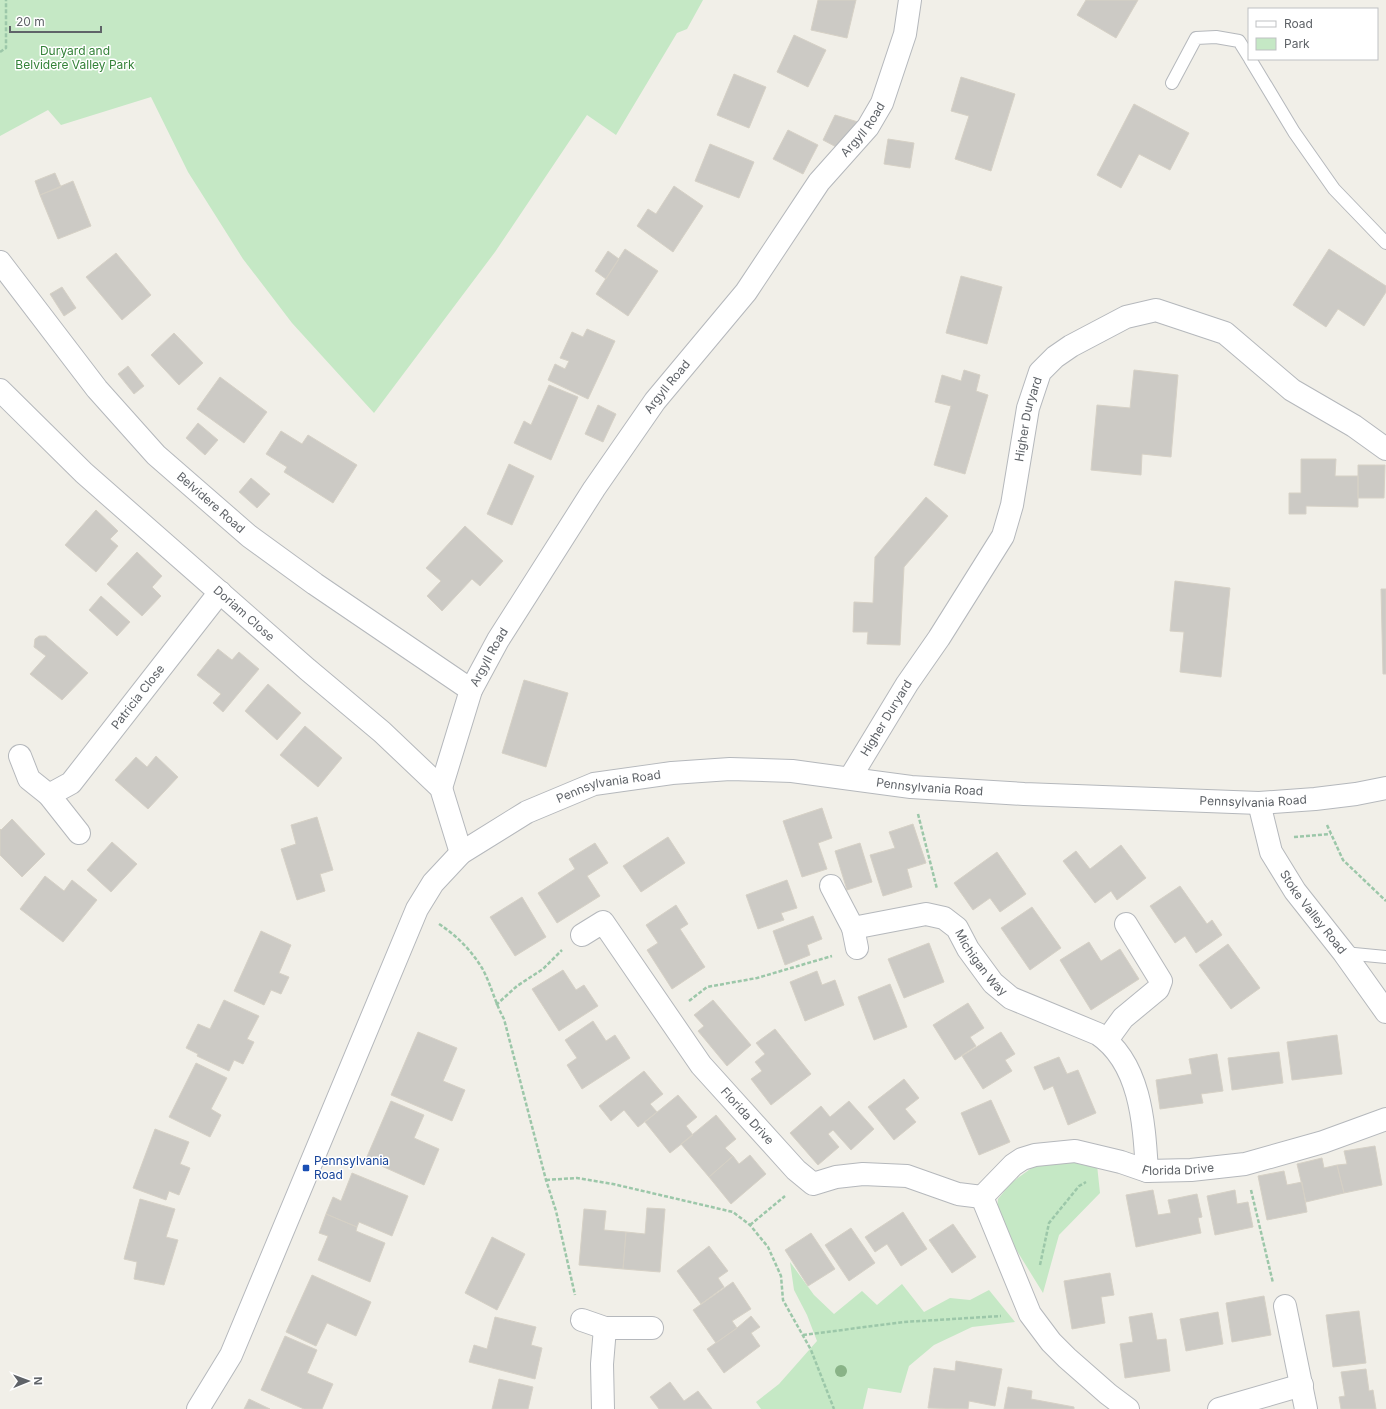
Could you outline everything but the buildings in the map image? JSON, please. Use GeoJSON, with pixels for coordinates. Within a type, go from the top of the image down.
{"type":"FeatureCollection","features":[{"type":"Feature","properties":{"kind":"street","name":"Argyll Road"},"geometry":{"type":"LineString","coordinates":[[441,788],[471,690],[498,640],[585,502],[655,401],[746,292],[819,182],[868,127],[882,103],[905,34],[910,0]]}},
{"type":"Feature","properties":{"kind":"street","name":"Belvidere Road"},"geometry":{"type":"LineString","coordinates":[[0,262],[97,389],[156,455],[249,536],[315,584],[471,690]]}},
{"type":"Feature","properties":{"kind":"street","name":"Higher Duryard"},"geometry":{"type":"LineString","coordinates":[[850,778],[907,684],[939,638],[1003,536],[1012,505],[1028,408],[1040,372],[1055,357],[1071,346],[1126,317],[1156,310],[1225,333],[1292,390],[1354,426],[1386,449]]}},
{"type":"Feature","properties":{"kind":"street","name":"Doriam Close"},"geometry":{"type":"LineString","coordinates":[[0,390],[84,473],[307,669],[382,732],[441,788],[461,853]]}},
{"type":"Feature","properties":{"kind":"street","name":"Patricia Close"},"geometry":{"type":"LineString","coordinates":[[49,794],[71,783],[220,592]]}},
{"type":"Feature","properties":{"kind":"street"},"geometry":{"type":"LineString","coordinates":[[20,756],[29,778],[49,794],[79,834]]}},
{"type":"Feature","properties":{"kind":"street","name":"Pennsylvania Road"},"geometry":{"type":"LineString","coordinates":[[198,1409],[231,1355],[417,909],[433,883],[461,853],[527,812],[594,784],[672,773],[730,769],[792,771],[850,778],[911,788],[1259,803],[1315,799],[1356,794],[1386,788]]}},
{"type":"Feature","properties":{"kind":"street","name":"Stoke Valley Road"},"geometry":{"type":"LineString","coordinates":[[1259,803],[1271,852],[1295,892],[1344,953],[1386,1012]]}},
{"type":"Feature","properties":{"kind":"street"},"geometry":{"type":"LineString","coordinates":[[830,886],[855,938]]}},
{"type":"Feature","properties":{"kind":"street","name":"Michigan Way"},"geometry":{"type":"LineString","coordinates":[[855,938],[926,914],[944,918],[957,928],[968,949],[994,983],[1011,998],[1098,1034],[1107,1040],[1118,1052],[1133,1082],[1144,1120],[1147,1171]]}},
{"type":"Feature","properties":{"kind":"street","name":"Florida Drive"},"geometry":{"type":"LineString","coordinates":[[582,935],[603,922],[701,1065],[796,1170],[813,1184],[836,1177],[863,1174],[907,1176],[958,1194],[982,1197],[1013,1164],[1035,1154],[1075,1151],[1121,1162],[1147,1171],[1191,1170],[1245,1164],[1323,1142],[1386,1119]]}},
{"type":"Feature","properties":{"kind":"street"},"geometry":{"type":"LineString","coordinates":[[1107,1040],[1123,1018],[1158,989],[1161,981],[1126,924]]}},
{"type":"Feature","properties":{"kind":"street"},"geometry":{"type":"LineString","coordinates":[[982,1197],[1026,1306],[1051,1342],[1108,1394],[1128,1409]]}},
{"type":"Feature","properties":{"kind":"street"},"geometry":{"type":"LineString","coordinates":[[1285,1306],[1306,1409]]}},
{"type":"Feature","properties":{"kind":"street"},"geometry":{"type":"LineString","coordinates":[[582,1320],[605,1328],[652,1328]]}},
{"type":"Feature","properties":{"kind":"street"},"geometry":{"type":"LineString","coordinates":[[602,1409],[602,1364],[605,1328]]}},
{"type":"Feature","properties":{"kind":"street"},"geometry":{"type":"LineString","coordinates":[[1219,1409],[1302,1385]]}},
{"type":"Feature","properties":{"kind":"lane"},"geometry":{"type":"LineString","coordinates":[[1172,83],[1196,38],[1216,37],[1239,41],[1248,55]]}},
{"type":"Feature","properties":{"kind":"lane"},"geometry":{"type":"LineString","coordinates":[[1251,60],[1294,132],[1334,189],[1386,243]]}},
{"type":"Feature","properties":{"kind":"lane"},"geometry":{"type":"LineString","coordinates":[[1344,953],[1386,957]]}},
{"type":"Feature","properties":{"kind":"path"},"geometry":{"type":"LineString","coordinates":[[0,52],[6,48],[6,0]]}},
{"type":"Feature","properties":{"kind":"path"},"geometry":{"type":"LineString","coordinates":[[911,788],[944,918]]}},
{"type":"Feature","properties":{"kind":"path"},"geometry":{"type":"LineString","coordinates":[[1315,799],[1343,860],[1386,901]]}},
{"type":"Feature","properties":{"kind":"path"},"geometry":{"type":"LineString","coordinates":[[1268,839],[1331,834]]}},
{"type":"Feature","properties":{"kind":"path"},"geometry":{"type":"LineString","coordinates":[[417,909],[457,935],[482,968],[496,1005],[504,1019],[546,1180],[556,1211],[582,1320]]}},
{"type":"Feature","properties":{"kind":"path"},"geometry":{"type":"LineString","coordinates":[[496,1005],[517,986],[543,969],[562,950],[582,935]]}},
{"type":"Feature","properties":{"kind":"path"},"geometry":{"type":"LineString","coordinates":[[668,1017],[707,987],[757,978],[855,938]]}},
{"type":"Feature","properties":{"kind":"path"},"geometry":{"type":"LineString","coordinates":[[803,1335],[1026,1306],[1039,1267],[1049,1223],[1079,1186],[1121,1162]]}},
{"type":"Feature","properties":{"kind":"path"},"geometry":{"type":"LineString","coordinates":[[546,1180],[577,1178],[613,1184],[733,1212],[750,1225],[768,1247],[781,1276],[783,1300],[811,1350],[834,1409]]}},
{"type":"Feature","properties":{"kind":"path"},"geometry":{"type":"LineString","coordinates":[[1251,1189],[1274,1287],[1285,1306]]}},
{"type":"Feature","properties":{"kind":"path"},"geometry":{"type":"LineString","coordinates":[[750,1225],[770,1210]]}},
{"type":"Feature","properties":{"kind":"green space","name":"Duryard and Belvidere Valley Park"},"geometry":{"type":"Polygon","coordinates":[[[0,0],[703,0],[687,29],[677,33],[616,135],[587,115],[495,252],[374,413],[292,323],[243,259],[188,172],[151,97],[61,125],[48,110],[0,136],[0,0]]]}},
{"type":"Feature","properties":{"kind":"green space"},"geometry":{"type":"Polygon","coordinates":[[[1059,1160],[1097,1165],[1100,1193],[1059,1235],[1043,1293],[996,1217],[998,1199],[1011,1183],[1033,1167],[1059,1160]]]}},
{"type":"Feature","properties":{"kind":"green space"},"geometry":{"type":"Polygon","coordinates":[[[790,1262],[814,1295],[834,1314],[862,1291],[877,1305],[902,1284],[924,1312],[950,1298],[970,1300],[989,1290],[1015,1322],[972,1327],[934,1345],[909,1366],[901,1393],[868,1388],[863,1409],[761,1409],[756,1402],[779,1384],[817,1341],[807,1315],[794,1290],[790,1262]]]}},
{"type":"Feature","properties":{"kind":"place","name":"Pennsylvania Road"},"geometry":{"type":"Point","coordinates":[306,1168]}}]}
